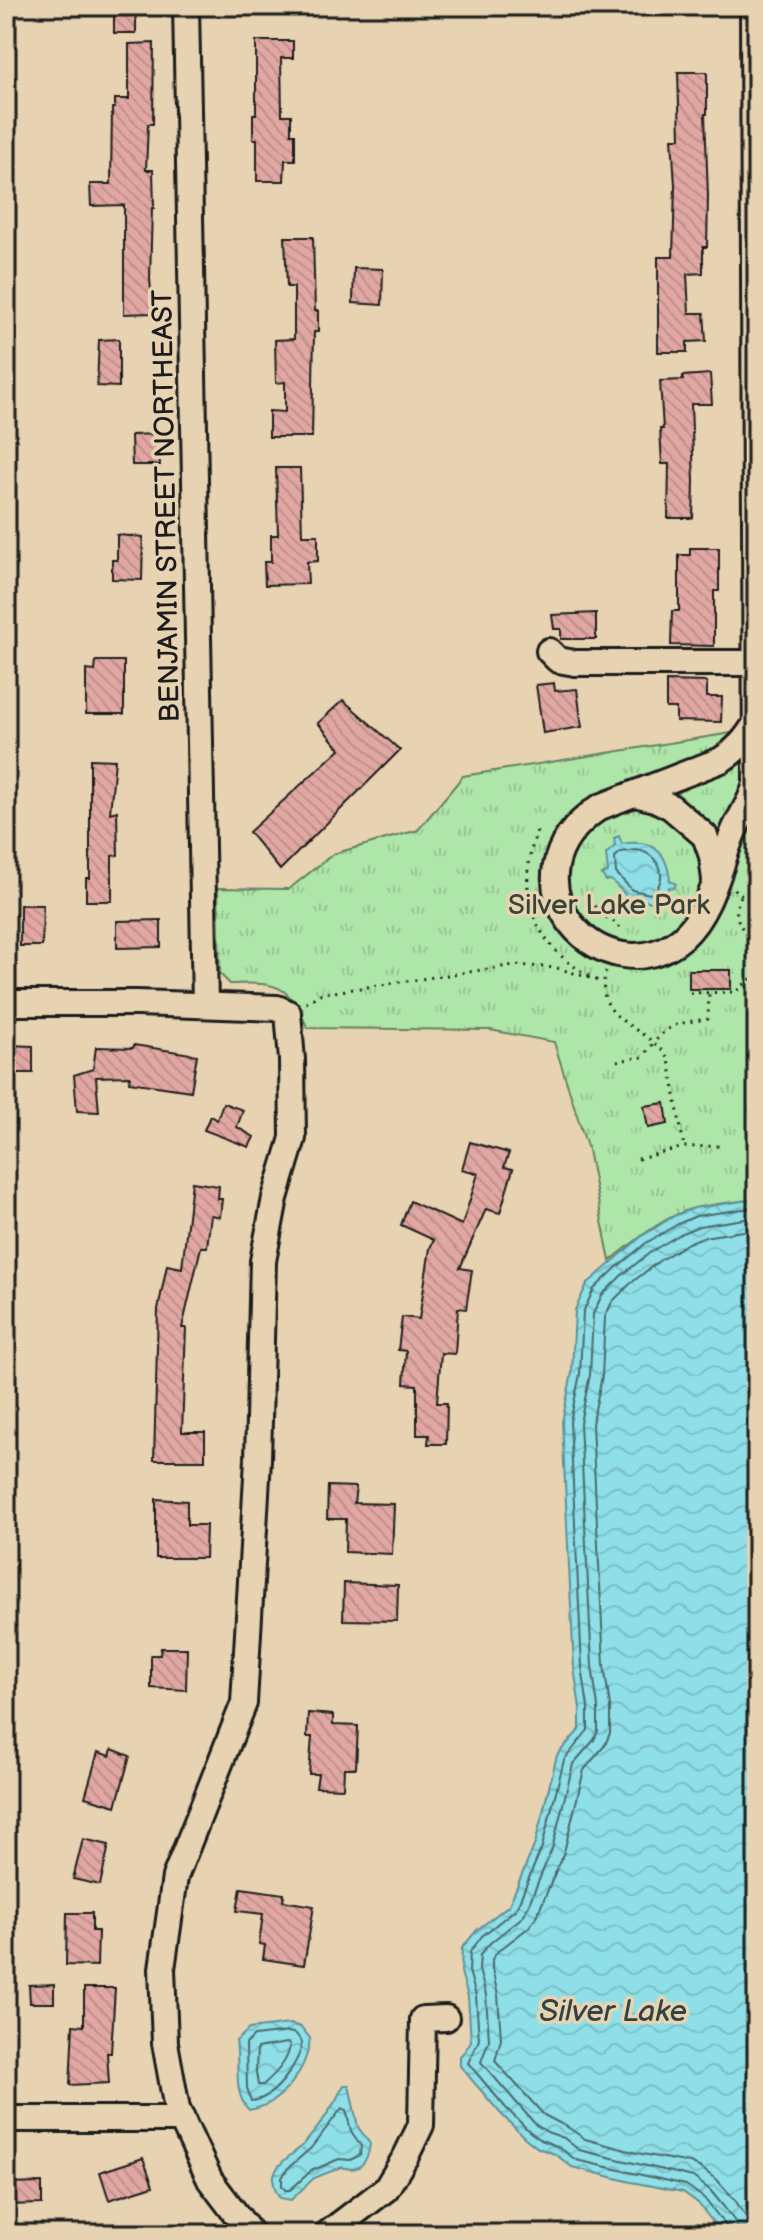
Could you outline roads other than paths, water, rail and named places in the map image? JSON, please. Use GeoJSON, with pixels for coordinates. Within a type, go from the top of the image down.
{"type":"FeatureCollection","features":[{"type":"Feature","properties":{"kind":"street","name":"BENJAMIN STREET NORTHEAST"},"geometry":{"type":"LineString","coordinates":[[186,6],[205,1005]]}},
{"type":"Feature","properties":{"kind":"street"},"geometry":{"type":"LineString","coordinates":[[753,6],[756,663],[756,723],[756,783],[754,794],[735,829],[697,921],[683,937],[668,947],[630,955],[612,953],[585,939],[571,927],[560,909],[556,890],[555,868],[571,831],[600,807],[721,760],[736,750],[756,723]]}},
{"type":"Feature","properties":{"kind":"street"},"geometry":{"type":"LineString","coordinates":[[549,651],[558,660],[575,663],[756,663]]}},
{"type":"Feature","properties":{"kind":"street"},"geometry":{"type":"LineString","coordinates":[[635,794],[671,807],[705,836],[715,880]]}},
{"type":"Feature","properties":{"kind":"street"},"geometry":{"type":"LineString","coordinates":[[6,1003],[205,1005],[277,1008],[288,1013],[293,1138],[275,1198],[263,1261],[258,1459],[244,1703],[175,1877],[162,1969],[165,2043],[177,2109],[210,2180],[251,2234]]}},
{"type":"Feature","properties":{"kind":"street"},"geometry":{"type":"LineString","coordinates":[[327,2234],[386,2189],[406,2156],[421,2125],[423,2019],[446,2018]]}},
{"type":"Feature","properties":{"kind":"street"},"geometry":{"type":"LineString","coordinates":[[6,2119],[182,2119]]}},
{"type":"Feature","properties":{"kind":"water"},"geometry":{"type":"Polygon","coordinates":[[[619,836],[622,844],[642,843],[656,849],[665,861],[670,881],[676,884],[674,888],[669,887],[665,894],[652,902],[632,898],[629,904],[624,904],[625,894],[602,875],[608,872],[606,854],[615,846],[614,838],[619,836]]]}},
{"type":"Feature","properties":{"kind":"water","name":"Silver Lake"},"geometry":{"type":"Polygon","coordinates":[[[757,1199],[757,2234],[722,2234],[698,2203],[683,2192],[572,2167],[555,2154],[538,2148],[501,2114],[460,2066],[460,2056],[471,2041],[468,1997],[461,1972],[462,1948],[477,1930],[509,1905],[535,1844],[557,1755],[580,1729],[574,1668],[562,1422],[572,1373],[575,1310],[587,1284],[642,1236],[674,1216],[694,1208],[757,1199]]]}},
{"type":"Feature","properties":{"kind":"water"},"geometry":{"type":"Polygon","coordinates":[[[290,2024],[301,2027],[310,2038],[304,2062],[282,2093],[261,2107],[249,2110],[238,2087],[236,2041],[249,2029],[290,2024]]]}},
{"type":"Feature","properties":{"kind":"water"},"geometry":{"type":"Polygon","coordinates":[[[344,2085],[349,2085],[358,2127],[370,2144],[365,2160],[354,2169],[342,2167],[314,2178],[291,2200],[280,2198],[274,2184],[276,2170],[311,2136],[344,2085]]]}},
{"type":"Feature","properties":{"kind":"park label","name":"Silver Lake Park"},"geometry":{"type":"Point","coordinates":[609,904]}}]}
